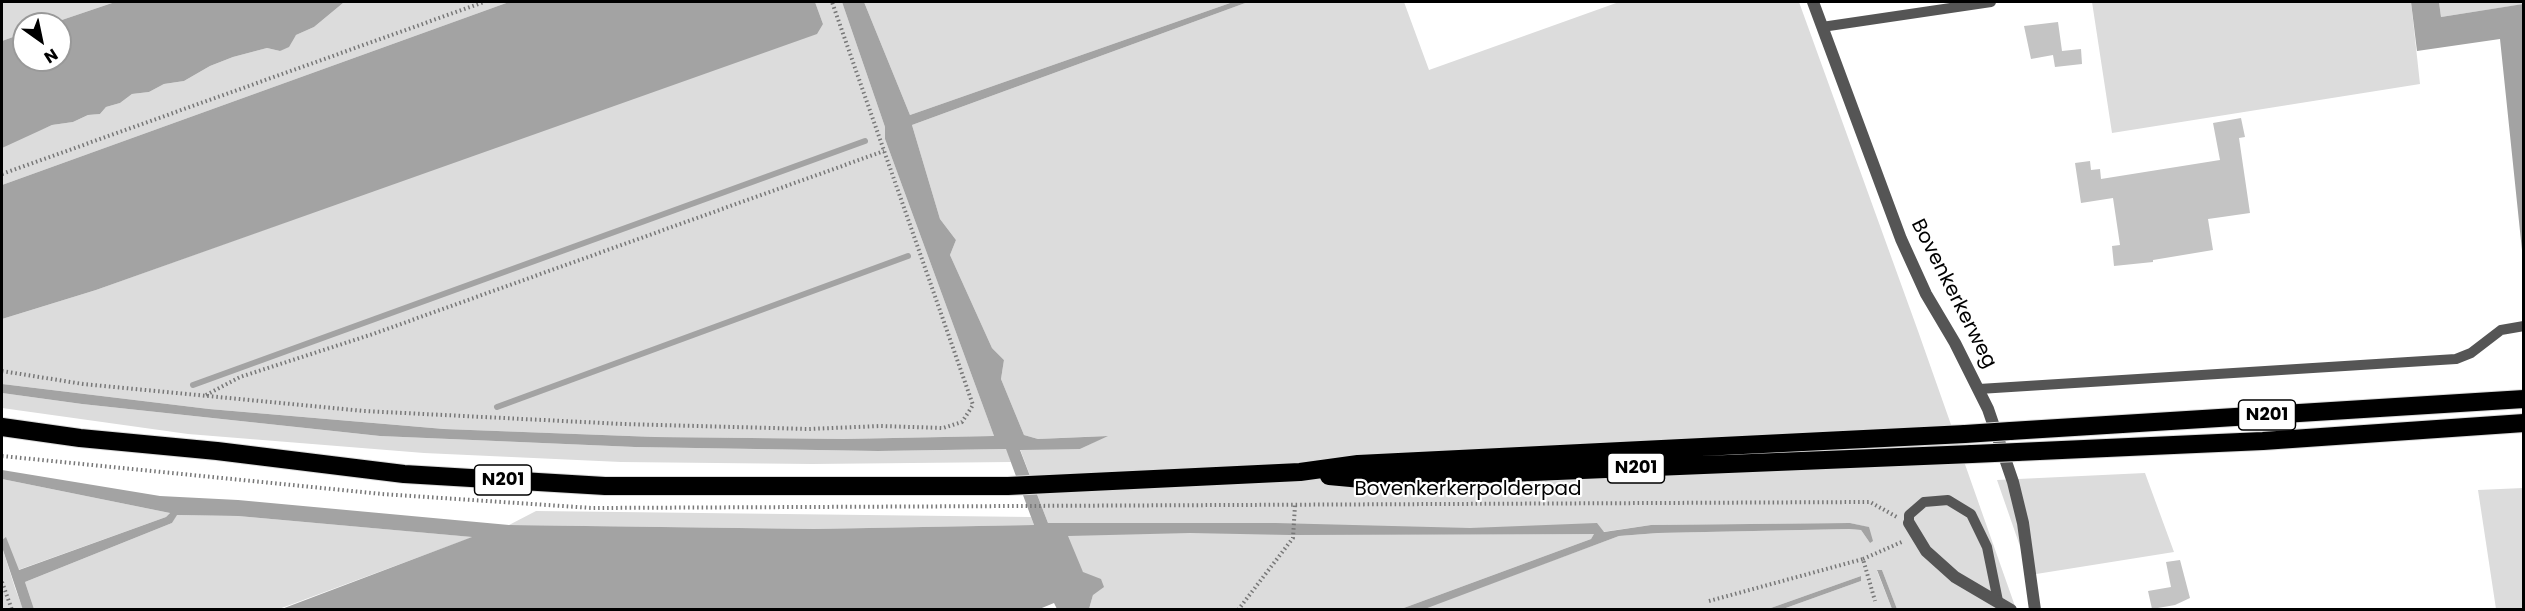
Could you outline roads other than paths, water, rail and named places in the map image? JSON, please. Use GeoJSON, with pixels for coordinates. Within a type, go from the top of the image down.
{"type":"FeatureCollection","features":[{"type":"Feature","properties":{"kind":"highway","name":"N201"},"geometry":{"type":"LineString","coordinates":[[2,427],[80,438],[217,451],[404,474],[581,485],[1008,486],[1300,472],[1358,464],[1965,434],[2523,399]]}},
{"type":"Feature","properties":{"kind":"highway","name":"N201"},"geometry":{"type":"LineString","coordinates":[[1300,472],[1362,479],[2263,441],[2523,423]]}},
{"type":"Feature","properties":{"kind":"street","name":"Bovenkerkerweg"},"geometry":{"type":"LineString","coordinates":[[1813,2],[1900,239],[1926,294],[1979,389],[2010,472],[2024,523],[2035,609]]}},
{"type":"Feature","properties":{"kind":"street"},"geometry":{"type":"LineString","coordinates":[[1910,523],[1926,550],[1955,577],[2012,609]]}},
{"type":"Feature","properties":{"kind":"lane"},"geometry":{"type":"LineString","coordinates":[[1822,27],[1991,2]]}},
{"type":"Feature","properties":{"kind":"lane"},"geometry":{"type":"LineString","coordinates":[[1979,389],[2456,359],[2471,353],[2501,330],[2523,326]]}},
{"type":"Feature","properties":{"kind":"lane"},"geometry":{"type":"LineString","coordinates":[[1910,523],[1909,515],[1924,502],[1948,500],[1971,514],[1987,547],[1998,601]]}},
{"type":"Feature","properties":{"kind":"waterway"},"geometry":{"type":"LineString","coordinates":[[193,385],[865,141]]}},
{"type":"Feature","properties":{"kind":"waterway"},"geometry":{"type":"LineString","coordinates":[[497,407],[908,256]]}}]}
